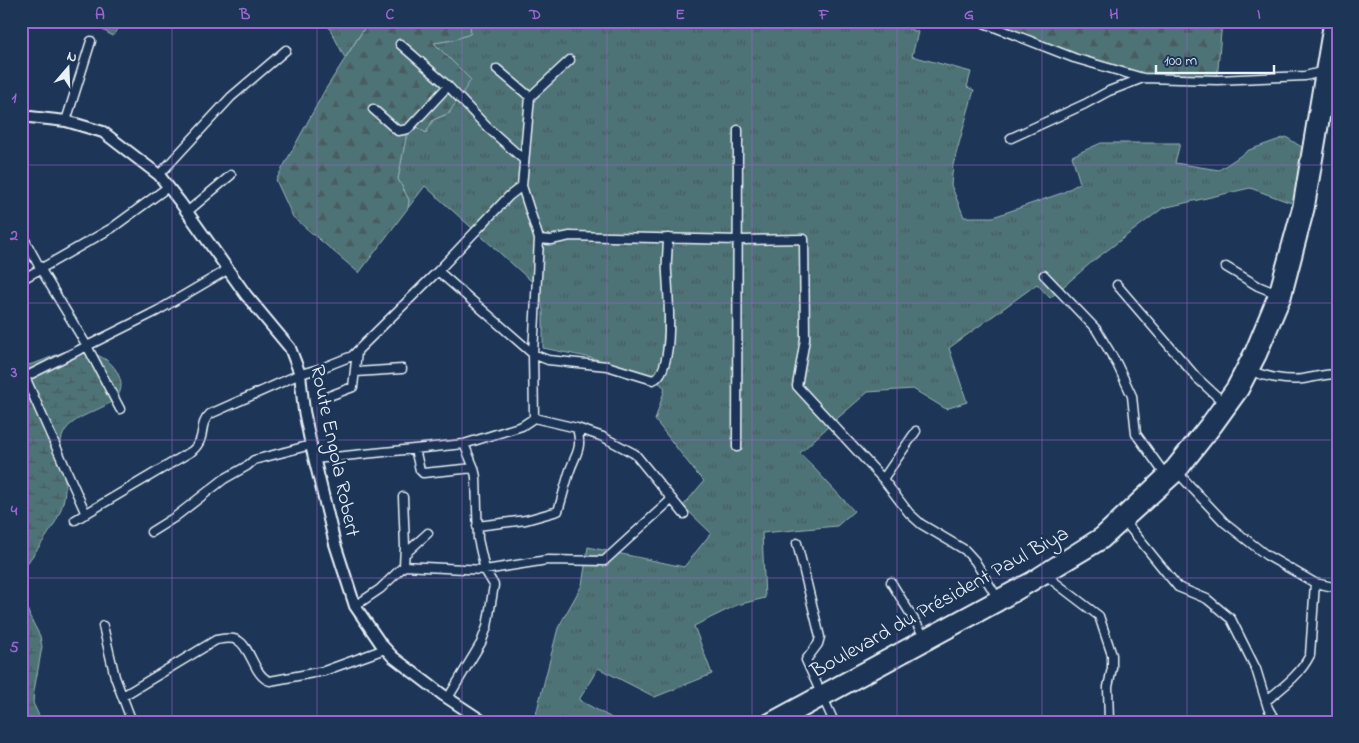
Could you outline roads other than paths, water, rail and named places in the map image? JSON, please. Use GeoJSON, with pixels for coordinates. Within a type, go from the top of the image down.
{"type":"FeatureCollection","features":[{"type":"Feature","properties":{"kind":"main road","name":"Boulevard du Président Paul Biya"},"geometry":{"type":"LineString","coordinates":[[783,722],[822,696],[924,636],[1048,577],[1104,542],[1179,474],[1216,427],[1242,390],[1251,351],[1275,293],[1299,206],[1330,21]]}},
{"type":"Feature","properties":{"kind":"main road","name":"Boulevard du Président Paul Biya"},"geometry":{"type":"LineString","coordinates":[[764,722],[822,696],[999,600],[1100,534],[1164,473],[1208,421],[1222,401],[1260,356],[1285,296],[1308,209],[1338,32]]}},
{"type":"Feature","properties":{"kind":"street"},"geometry":{"type":"LineString","coordinates":[[984,21],[984,23],[1074,58],[1142,78],[1217,80],[1304,76],[1321,72]]}},
{"type":"Feature","properties":{"kind":"street"},"geometry":{"type":"LineString","coordinates":[[66,121],[91,40]]}},
{"type":"Feature","properties":{"kind":"street"},"geometry":{"type":"LineString","coordinates":[[400,44],[448,86],[487,127],[524,160]]}},
{"type":"Feature","properties":{"kind":"street"},"geometry":{"type":"LineString","coordinates":[[159,175],[231,97],[286,50]]}},
{"type":"Feature","properties":{"kind":"street"},"geometry":{"type":"LineString","coordinates":[[534,418],[533,354],[539,239],[522,186],[530,97],[570,60]]}},
{"type":"Feature","properties":{"kind":"street"},"geometry":{"type":"LineString","coordinates":[[496,69],[530,97]]}},
{"type":"Feature","properties":{"kind":"street"},"geometry":{"type":"LineString","coordinates":[[1010,138],[1142,78]]}},
{"type":"Feature","properties":{"kind":"street"},"geometry":{"type":"LineString","coordinates":[[373,109],[398,131],[408,129],[448,86]]}},
{"type":"Feature","properties":{"kind":"street","name":"Route Engola Robert"},"geometry":{"type":"LineString","coordinates":[[21,116],[66,121],[103,132],[159,175],[227,270],[290,348],[300,374],[304,411],[314,459],[340,561],[355,606],[386,649],[411,671],[484,722]]}},
{"type":"Feature","properties":{"kind":"street"},"geometry":{"type":"LineString","coordinates":[[737,447],[738,130]]}},
{"type":"Feature","properties":{"kind":"street"},"geometry":{"type":"LineString","coordinates":[[187,212],[231,175]]}},
{"type":"Feature","properties":{"kind":"street"},"geometry":{"type":"LineString","coordinates":[[75,520],[192,451],[201,441],[204,421],[210,414],[300,374],[319,369],[358,352],[509,196],[522,186]]}},
{"type":"Feature","properties":{"kind":"street"},"geometry":{"type":"LineString","coordinates":[[21,280],[112,228],[168,187]]}},
{"type":"Feature","properties":{"kind":"street"},"geometry":{"type":"LineString","coordinates":[[21,233],[87,346],[120,410]]}},
{"type":"Feature","properties":{"kind":"street"},"geometry":{"type":"LineString","coordinates":[[539,239],[551,240],[570,236],[738,240],[804,239],[805,339],[797,386],[883,479],[901,505],[914,519],[965,550],[975,562],[999,600]]}},
{"type":"Feature","properties":{"kind":"street"},"geometry":{"type":"LineString","coordinates":[[438,271],[533,354],[548,360],[607,366],[653,380],[663,370],[666,363],[670,316],[667,270],[668,238]]}},
{"type":"Feature","properties":{"kind":"street"},"geometry":{"type":"LineString","coordinates":[[1226,267],[1258,286],[1275,293]]}},
{"type":"Feature","properties":{"kind":"street"},"geometry":{"type":"LineString","coordinates":[[86,514],[23,378],[157,311],[227,270]]}},
{"type":"Feature","properties":{"kind":"street"},"geometry":{"type":"LineString","coordinates":[[1044,275],[1096,329],[1117,364],[1132,396],[1136,434],[1164,473]]}},
{"type":"Feature","properties":{"kind":"street"},"geometry":{"type":"LineString","coordinates":[[1117,285],[1197,378],[1222,401]]}},
{"type":"Feature","properties":{"kind":"street"},"geometry":{"type":"LineString","coordinates":[[329,396],[353,387],[358,352]]}},
{"type":"Feature","properties":{"kind":"street"},"geometry":{"type":"LineString","coordinates":[[356,372],[402,369]]}},
{"type":"Feature","properties":{"kind":"street"},"geometry":{"type":"LineString","coordinates":[[1248,369],[1283,379],[1301,379],[1338,374]]}},
{"type":"Feature","properties":{"kind":"street"},"geometry":{"type":"LineString","coordinates":[[314,459],[464,444],[522,426],[534,418],[578,428],[603,437],[635,454],[684,514]]}},
{"type":"Feature","properties":{"kind":"street"},"geometry":{"type":"LineString","coordinates":[[477,526],[526,520],[558,511],[569,472],[579,451],[578,428]]}},
{"type":"Feature","properties":{"kind":"street"},"geometry":{"type":"LineString","coordinates":[[883,479],[916,430]]}},
{"type":"Feature","properties":{"kind":"street"},"geometry":{"type":"LineString","coordinates":[[448,698],[481,643],[487,627],[494,585],[485,570],[478,539],[476,477],[464,444]]}},
{"type":"Feature","properties":{"kind":"street"},"geometry":{"type":"LineString","coordinates":[[151,532],[175,517],[224,479],[254,460],[311,445]]}},
{"type":"Feature","properties":{"kind":"street"},"geometry":{"type":"LineString","coordinates":[[416,449],[420,470],[423,473],[474,468]]}},
{"type":"Feature","properties":{"kind":"street"},"geometry":{"type":"LineString","coordinates":[[1179,474],[1208,506],[1235,531],[1266,555],[1315,583],[1338,588]]}},
{"type":"Feature","properties":{"kind":"street"},"geometry":{"type":"LineString","coordinates":[[355,606],[380,589],[404,566],[403,497]]}},
{"type":"Feature","properties":{"kind":"street"},"geometry":{"type":"LineString","coordinates":[[404,566],[485,570],[547,560],[604,561],[672,499]]}},
{"type":"Feature","properties":{"kind":"street"},"geometry":{"type":"LineString","coordinates":[[1126,523],[1178,587],[1207,599],[1231,619],[1259,676],[1266,701],[1276,722]]}},
{"type":"Feature","properties":{"kind":"street"},"geometry":{"type":"LineString","coordinates":[[404,554],[428,533]]}},
{"type":"Feature","properties":{"kind":"street"},"geometry":{"type":"LineString","coordinates":[[797,543],[820,637],[818,644],[806,660],[834,722]]}},
{"type":"Feature","properties":{"kind":"street"},"geometry":{"type":"LineString","coordinates":[[1048,577],[1099,616],[1112,654],[1108,687],[1109,722]]}},
{"type":"Feature","properties":{"kind":"street"},"geometry":{"type":"LineString","coordinates":[[891,582],[924,636]]}},
{"type":"Feature","properties":{"kind":"street"},"geometry":{"type":"LineString","coordinates":[[1266,701],[1292,680],[1310,655],[1315,583]]}},
{"type":"Feature","properties":{"kind":"street"},"geometry":{"type":"LineString","coordinates":[[103,626],[115,677],[124,696],[132,722]]}},
{"type":"Feature","properties":{"kind":"street"},"geometry":{"type":"LineString","coordinates":[[124,696],[216,640],[237,640],[263,677],[270,681],[324,671],[386,649]]}}]}
